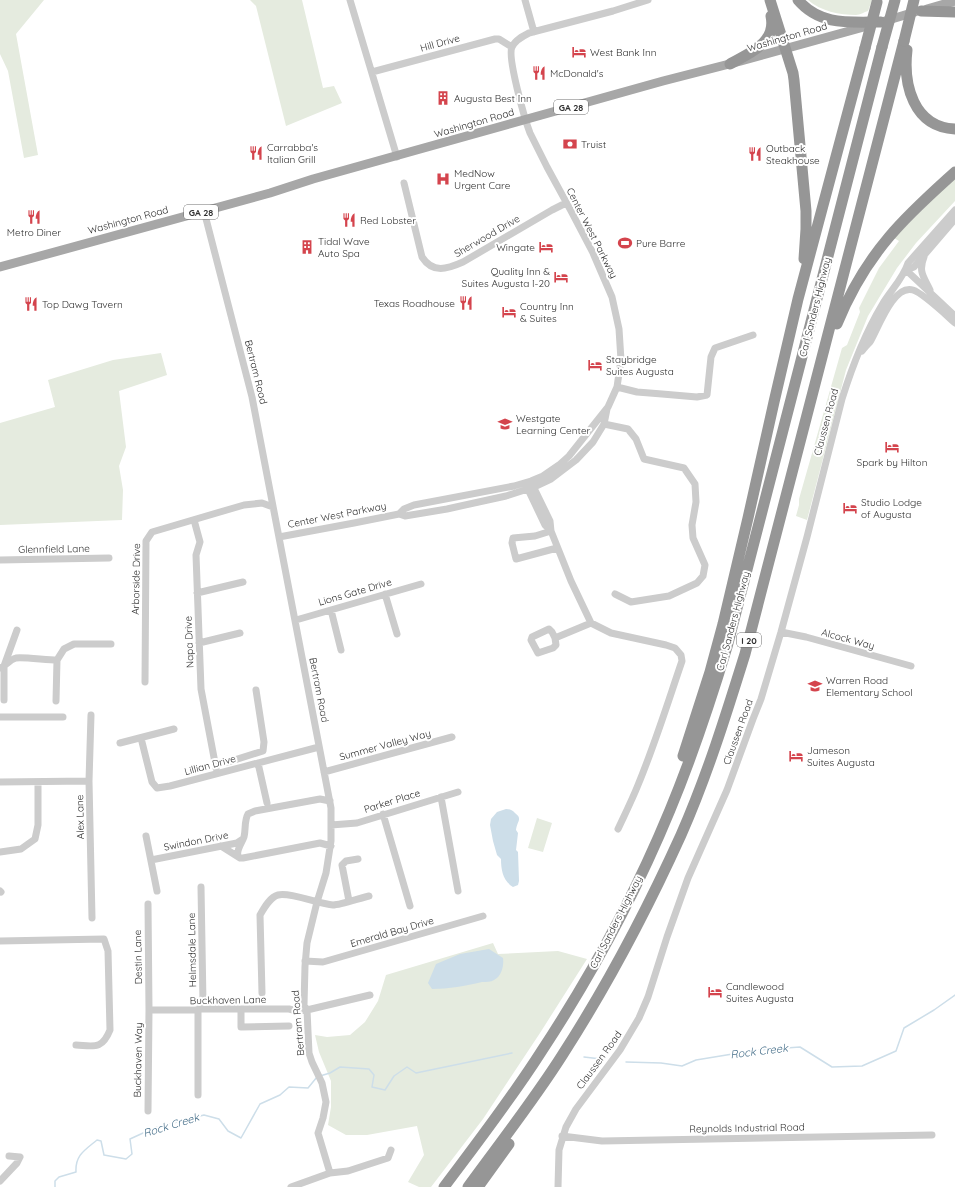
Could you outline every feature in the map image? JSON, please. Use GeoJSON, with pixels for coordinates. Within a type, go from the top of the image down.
{"type":"FeatureCollection","features":[{"type":"Feature","properties":{"kind":"highway"},"geometry":{"type":"LineString","coordinates":[[730,64],[761,46],[768,38],[772,24],[771,14],[766,0]]}},
{"type":"Feature","properties":{"kind":"highway"},"geometry":{"type":"LineString","coordinates":[[770,0],[793,73],[795,84],[806,210],[803,266],[798,299]]}},
{"type":"Feature","properties":{"kind":"highway"},"geometry":{"type":"LineString","coordinates":[[798,0],[810,12],[825,18],[842,22],[881,22]]}},
{"type":"Feature","properties":{"kind":"highway","name":"Carl Sanders Highway"},"geometry":{"type":"LineString","coordinates":[[444,1187],[524,1077],[563,1019],[604,948],[645,866],[670,811],[709,705],[727,648],[895,0]]}},
{"type":"Feature","properties":{"kind":"highway","name":"Carl Sanders Highway"},"geometry":{"type":"LineString","coordinates":[[468,1187],[519,1118],[563,1054],[610,977],[638,925],[681,834],[707,769],[745,654],[906,41],[915,0]]}},
{"type":"Feature","properties":{"kind":"highway"},"geometry":{"type":"LineString","coordinates":[[645,866],[659,820],[686,747],[710,672],[723,624],[798,299],[877,1]]}},
{"type":"Feature","properties":{"kind":"highway"},"geometry":{"type":"LineString","coordinates":[[921,10],[955,12]]}},
{"type":"Feature","properties":{"kind":"highway"},"geometry":{"type":"LineString","coordinates":[[906,41],[906,74],[909,90],[918,110],[935,124],[955,129]]}},
{"type":"Feature","properties":{"kind":"highway"},"geometry":{"type":"LineString","coordinates":[[817,376],[846,302],[868,265],[889,236],[955,172]]}},
{"type":"Feature","properties":{"kind":"highway"},"geometry":{"type":"LineString","coordinates":[[478,1187],[542,1097],[563,1054]]}},
{"type":"Feature","properties":{"kind":"main road","name":"Washington Road"},"geometry":{"type":"LineString","coordinates":[[0,267],[955,1]]}},
{"type":"Feature","properties":{"kind":"street"},"geometry":{"type":"LineString","coordinates":[[350,0],[397,157]]}},
{"type":"Feature","properties":{"kind":"street"},"geometry":{"type":"LineString","coordinates":[[525,0],[534,32]]}},
{"type":"Feature","properties":{"kind":"street"},"geometry":{"type":"LineString","coordinates":[[512,46],[523,36],[534,32],[648,0]]}},
{"type":"Feature","properties":{"kind":"street","name":"Hill Drive"},"geometry":{"type":"LineString","coordinates":[[372,72],[495,39],[499,39],[512,46]]}},
{"type":"Feature","properties":{"kind":"street","name":"Center West Parkway"},"geometry":{"type":"LineString","coordinates":[[279,536],[398,514],[404,509],[414,505],[514,486],[530,485],[550,479],[576,460],[592,442],[604,424],[608,407],[617,387],[621,360],[616,311],[612,297],[598,264],[530,134],[525,120],[512,65],[512,46]]}},
{"type":"Feature","properties":{"kind":"street","name":"Sherwood Drive"},"geometry":{"type":"LineString","coordinates":[[404,183],[422,257],[427,263],[440,269],[449,268],[463,262],[566,203]]}},
{"type":"Feature","properties":{"kind":"street","name":"Claussen Road"},"geometry":{"type":"LineString","coordinates":[[558,1187],[558,1161],[562,1136],[576,1109],[627,1040],[639,1018],[648,997],[671,924],[688,878],[732,776],[754,719],[781,632],[842,400],[856,358],[882,304],[906,270],[908,263],[955,210]]}},
{"type":"Feature","properties":{"kind":"street","name":"Bertram Road"},"geometry":{"type":"LineString","coordinates":[[204,211],[252,397],[331,808],[331,846],[326,873],[307,943],[304,1005],[307,1010],[309,1053],[322,1083],[326,1102],[318,1133],[330,1173]]}},
{"type":"Feature","properties":{"kind":"street","name":"Claussen Road"},"geometry":{"type":"LineString","coordinates":[[906,270],[914,267],[955,219]]}},
{"type":"Feature","properties":{"kind":"street"},"geometry":{"type":"LineString","coordinates":[[927,251],[921,264],[923,277],[933,296]]}},
{"type":"Feature","properties":{"kind":"street"},"geometry":{"type":"LineString","coordinates":[[906,270],[955,316]]}},
{"type":"Feature","properties":{"kind":"street"},"geometry":{"type":"LineString","coordinates":[[856,358],[870,342],[880,321],[896,296],[906,290],[914,290],[921,294],[955,323]]}},
{"type":"Feature","properties":{"kind":"street"},"geometry":{"type":"LineString","coordinates":[[617,387],[637,392],[697,397],[708,395],[711,357],[715,348],[753,336]]}},
{"type":"Feature","properties":{"kind":"street","name":"Center West Parkway"},"geometry":{"type":"LineString","coordinates":[[530,485],[559,465],[608,407]]}},
{"type":"Feature","properties":{"kind":"street"},"geometry":{"type":"LineString","coordinates":[[604,424],[628,429],[636,438],[644,459],[684,468],[695,484],[696,502],[692,525],[693,538],[705,565],[704,576],[697,583],[669,596],[631,602],[615,594]]}},
{"type":"Feature","properties":{"kind":"street"},"geometry":{"type":"LineString","coordinates":[[530,485],[545,525],[551,531],[571,581],[591,623],[611,634],[666,645],[674,648],[681,655],[682,661],[657,736],[638,786],[618,829]]}},
{"type":"Feature","properties":{"kind":"street","name":"Arborside Drive"},"geometry":{"type":"LineString","coordinates":[[145,682],[146,541],[152,532],[244,505],[262,503],[273,507]]}},
{"type":"Feature","properties":{"kind":"street","name":"Napa Drive"},"geometry":{"type":"LineString","coordinates":[[194,520],[200,542],[196,555],[201,689],[216,765],[263,751],[264,742],[256,690]]}},
{"type":"Feature","properties":{"kind":"street"},"geometry":{"type":"LineString","coordinates":[[551,531],[535,536],[513,538],[512,543],[516,559],[557,548]]}},
{"type":"Feature","properties":{"kind":"street","name":"Glennfield Lane"},"geometry":{"type":"LineString","coordinates":[[0,560],[109,558]]}},
{"type":"Feature","properties":{"kind":"street"},"geometry":{"type":"LineString","coordinates":[[197,593],[243,582]]}},
{"type":"Feature","properties":{"kind":"street","name":"Lions Gate Drive"},"geometry":{"type":"LineString","coordinates":[[296,620],[420,584]]}},
{"type":"Feature","properties":{"kind":"street"},"geometry":{"type":"LineString","coordinates":[[385,594],[397,634]]}},
{"type":"Feature","properties":{"kind":"street"},"geometry":{"type":"LineString","coordinates":[[331,610],[341,650]]}},
{"type":"Feature","properties":{"kind":"street"},"geometry":{"type":"LineString","coordinates":[[555,638],[591,623]]}},
{"type":"Feature","properties":{"kind":"street"},"geometry":{"type":"LineString","coordinates":[[4,700],[2,667],[17,630]]}},
{"type":"Feature","properties":{"kind":"street","name":"Alcock Way"},"geometry":{"type":"LineString","coordinates":[[781,632],[806,637],[910,666]]}},
{"type":"Feature","properties":{"kind":"street"},"geometry":{"type":"LineString","coordinates":[[199,643],[240,633]]}},
{"type":"Feature","properties":{"kind":"street"},"geometry":{"type":"LineString","coordinates":[[56,701],[57,660],[64,649],[74,644],[110,644]]}},
{"type":"Feature","properties":{"kind":"street"},"geometry":{"type":"LineString","coordinates":[[2,667],[9,661],[17,658],[57,660]]}},
{"type":"Feature","properties":{"kind":"street","name":"Alex Lane"},"geometry":{"type":"LineString","coordinates":[[91,716],[89,781],[92,918]]}},
{"type":"Feature","properties":{"kind":"street"},"geometry":{"type":"LineString","coordinates":[[0,717],[63,717]]}},
{"type":"Feature","properties":{"kind":"street"},"geometry":{"type":"LineString","coordinates":[[120,743],[174,729]]}},
{"type":"Feature","properties":{"kind":"street","name":"Summer Valley Way"},"geometry":{"type":"LineString","coordinates":[[324,772],[452,737]]}},
{"type":"Feature","properties":{"kind":"street","name":"Lillian Drive"},"geometry":{"type":"LineString","coordinates":[[141,738],[152,782],[158,788],[319,747]]}},
{"type":"Feature","properties":{"kind":"street"},"geometry":{"type":"LineString","coordinates":[[258,763],[267,803]]}},
{"type":"Feature","properties":{"kind":"street"},"geometry":{"type":"LineString","coordinates":[[0,782],[89,781]]}},
{"type":"Feature","properties":{"kind":"street"},"geometry":{"type":"LineString","coordinates":[[0,852],[21,848],[35,839],[38,825],[38,782]]}},
{"type":"Feature","properties":{"kind":"street","name":"Parker Place"},"geometry":{"type":"LineString","coordinates":[[331,825],[357,823],[458,792]]}},
{"type":"Feature","properties":{"kind":"street"},"geometry":{"type":"LineString","coordinates":[[440,797],[458,891]]}},
{"type":"Feature","properties":{"kind":"street"},"geometry":{"type":"LineString","coordinates":[[238,856],[237,852],[243,839],[245,819],[248,814],[255,811],[320,799],[330,801]]}},
{"type":"Feature","properties":{"kind":"street"},"geometry":{"type":"LineString","coordinates":[[384,814],[410,906]]}},
{"type":"Feature","properties":{"kind":"street"},"geometry":{"type":"LineString","coordinates":[[146,836],[157,891]]}},
{"type":"Feature","properties":{"kind":"street","name":"Swindon Drive"},"geometry":{"type":"LineString","coordinates":[[151,860],[237,843],[243,839]]}},
{"type":"Feature","properties":{"kind":"street"},"geometry":{"type":"LineString","coordinates":[[221,846],[243,858],[320,843],[331,846]]}},
{"type":"Feature","properties":{"kind":"street"},"geometry":{"type":"LineString","coordinates":[[349,901],[342,865],[346,861],[358,860]]}},
{"type":"Feature","properties":{"kind":"street","name":"Helmsdale Lane"},"geometry":{"type":"LineString","coordinates":[[198,1095],[198,1010],[203,1003],[201,888]]}},
{"type":"Feature","properties":{"kind":"street"},"geometry":{"type":"LineString","coordinates":[[262,993],[260,915],[272,898],[278,895],[287,895],[335,905],[369,896]]}},
{"type":"Feature","properties":{"kind":"street","name":"Destin Lane"},"geometry":{"type":"LineString","coordinates":[[148,904],[149,1010]]}},
{"type":"Feature","properties":{"kind":"street","name":"Emerald Bay Drive"},"geometry":{"type":"LineString","coordinates":[[305,960],[323,962],[483,916]]}},
{"type":"Feature","properties":{"kind":"street"},"geometry":{"type":"LineString","coordinates":[[0,948],[0,941],[104,939],[108,950],[110,1030],[102,1044],[95,1046],[76,1045]]}},
{"type":"Feature","properties":{"kind":"street","name":"Buckhaven Lane"},"geometry":{"type":"LineString","coordinates":[[149,1010],[307,1010],[370,995]]}},
{"type":"Feature","properties":{"kind":"street"},"geometry":{"type":"LineString","coordinates":[[241,1009],[241,1027],[289,1026]]}},
{"type":"Feature","properties":{"kind":"street","name":"Buckhaven Way"},"geometry":{"type":"LineString","coordinates":[[148,1111],[149,1010]]}},
{"type":"Feature","properties":{"kind":"street","name":"Reynolds Industrial Road"},"geometry":{"type":"LineString","coordinates":[[562,1136],[592,1141],[607,1141],[932,1135]]}},
{"type":"Feature","properties":{"kind":"street"},"geometry":{"type":"LineString","coordinates":[[291,1187],[330,1173],[348,1171],[388,1158],[391,1150]]}},
{"type":"Feature","properties":{"kind":"street"},"geometry":{"type":"LineString","coordinates":[[0,1181],[17,1163],[20,1157],[9,1156]]}},
{"type":"Feature","properties":{"kind":"shaded area"},"geometry":{"type":"Polygon","coordinates":[[[0,0],[44,0],[16,34],[38,155],[24,158],[8,71],[0,54],[0,0]]]}},
{"type":"Feature","properties":{"kind":"shaded area"},"geometry":{"type":"Polygon","coordinates":[[[250,0],[302,0],[323,88],[334,86],[342,103],[286,126],[256,6],[250,0]]]}},
{"type":"Feature","properties":{"kind":"shaded area"},"geometry":{"type":"Polygon","coordinates":[[[808,0],[872,0],[868,11],[856,15],[830,12],[818,7],[808,0]]]}},
{"type":"Feature","properties":{"kind":"shaded area"},"geometry":{"type":"Polygon","coordinates":[[[955,177],[955,201],[916,243],[897,268],[868,316],[846,370],[807,520],[796,516],[799,499],[842,348],[847,345],[860,312],[859,308],[879,268],[899,241],[894,238],[955,177]]]}},
{"type":"Feature","properties":{"kind":"shaded area"},"geometry":{"type":"Polygon","coordinates":[[[161,353],[167,375],[119,391],[126,447],[119,466],[123,490],[122,520],[0,525],[0,423],[55,407],[48,380],[113,360],[161,353]]]}},
{"type":"Feature","properties":{"kind":"shaded area"},"geometry":{"type":"Polygon","coordinates":[[[537,818],[552,823],[543,852],[528,848],[537,818]]]}},
{"type":"Feature","properties":{"kind":"shaded area"},"geometry":{"type":"Polygon","coordinates":[[[493,943],[498,954],[558,951],[587,959],[483,1119],[431,1187],[419,1187],[408,1182],[424,1155],[417,1126],[367,1135],[346,1135],[328,1125],[331,1107],[331,1081],[319,1052],[315,1035],[327,1037],[350,1035],[365,1022],[378,1001],[386,975],[493,943]]]}},
{"type":"Feature","properties":{"kind":"water"},"geometry":{"type":"Polygon","coordinates":[[[510,809],[519,817],[516,830],[518,833],[516,850],[518,852],[519,881],[518,885],[513,887],[507,882],[503,875],[501,859],[497,855],[490,825],[491,819],[497,812],[510,809]]]}},
{"type":"Feature","properties":{"kind":"water"},"geometry":{"type":"Polygon","coordinates":[[[489,949],[503,958],[502,970],[499,976],[494,980],[490,982],[438,989],[432,989],[428,983],[436,964],[460,954],[489,949]]]}},
{"type":"Feature","properties":{"kind":"waterway","name":"Rock Creek"},"geometry":{"type":"LineString","coordinates":[[626,1062],[661,1063],[682,1066],[696,1060],[757,1050],[800,1047],[832,1067],[862,1066],[896,1051],[904,1028],[955,995]]}},
{"type":"Feature","properties":{"kind":"waterway","name":"Rock Creek"},"geometry":{"type":"LineString","coordinates":[[320,1076],[330,1073],[340,1067],[369,1069],[374,1075],[372,1087],[385,1090],[394,1076],[407,1067],[416,1073],[512,1053]]}},
{"type":"Feature","properties":{"kind":"waterway","name":"Rock Creek"},"geometry":{"type":"LineString","coordinates":[[584,1057],[601,1059]]}},
{"type":"Feature","properties":{"kind":"waterway","name":"Rock Creek"},"geometry":{"type":"LineString","coordinates":[[55,1187],[55,1181],[59,1177],[76,1172],[79,1157],[97,1140],[101,1141],[104,1155],[126,1159],[132,1154],[130,1139],[154,1128],[204,1115],[219,1119],[228,1131],[241,1138],[260,1104],[280,1095],[289,1087],[308,1088],[317,1077]]}},
{"type":"Feature","properties":{"kind":"place","name":"West Bank Inn"},"geometry":{"type":"Point","coordinates":[579,52]}},
{"type":"Feature","properties":{"kind":"place","name":"McDonald's"},"geometry":{"type":"Point","coordinates":[539,73]}},
{"type":"Feature","properties":{"kind":"place","name":"Augusta Best Inn"},"geometry":{"type":"Point","coordinates":[443,98]}},
{"type":"Feature","properties":{"kind":"place","name":"Truist"},"geometry":{"type":"Point","coordinates":[570,144]}},
{"type":"Feature","properties":{"kind":"place","name":"Carrabba's Italian Grill"},"geometry":{"type":"Point","coordinates":[256,153]}},
{"type":"Feature","properties":{"kind":"place","name":"Outback Steakhouse"},"geometry":{"type":"Point","coordinates":[755,154]}},
{"type":"Feature","properties":{"kind":"place","name":"MedNow Urgent Care"},"geometry":{"type":"Point","coordinates":[443,179]}},
{"type":"Feature","properties":{"kind":"place","name":"Metro Diner"},"geometry":{"type":"Point","coordinates":[34,217]}},
{"type":"Feature","properties":{"kind":"place","name":"Red Lobster"},"geometry":{"type":"Point","coordinates":[349,220]}},
{"type":"Feature","properties":{"kind":"place","name":"Pure Barre"},"geometry":{"type":"Point","coordinates":[625,243]}},
{"type":"Feature","properties":{"kind":"place","name":"Tidal Wave Auto Spa"},"geometry":{"type":"Point","coordinates":[307,247]}},
{"type":"Feature","properties":{"kind":"place","name":"Wingate"},"geometry":{"type":"Point","coordinates":[546,247]}},
{"type":"Feature","properties":{"kind":"place","name":"Quality Inn & Suites Augusta I-20"},"geometry":{"type":"Point","coordinates":[561,277]}},
{"type":"Feature","properties":{"kind":"place","name":"Texas Roadhouse"},"geometry":{"type":"Point","coordinates":[466,303]}},
{"type":"Feature","properties":{"kind":"place","name":"Top Dawg Tavern"},"geometry":{"type":"Point","coordinates":[31,304]}},
{"type":"Feature","properties":{"kind":"place","name":"Country Inn & Suites"},"geometry":{"type":"Point","coordinates":[509,312]}},
{"type":"Feature","properties":{"kind":"place","name":"Staybridge Suites Augusta"},"geometry":{"type":"Point","coordinates":[595,365]}},
{"type":"Feature","properties":{"kind":"place","name":"Westgate Learning Center"},"geometry":{"type":"Point","coordinates":[505,424]}},
{"type":"Feature","properties":{"kind":"place","name":"Spark by Hilton"},"geometry":{"type":"Point","coordinates":[892,447]}},
{"type":"Feature","properties":{"kind":"place","name":"Studio Lodge of Augusta"},"geometry":{"type":"Point","coordinates":[850,508]}},
{"type":"Feature","properties":{"kind":"place","name":"Warren Road Elementary School"},"geometry":{"type":"Point","coordinates":[815,686]}},
{"type":"Feature","properties":{"kind":"place","name":"Jameson Suites Augusta"},"geometry":{"type":"Point","coordinates":[796,756]}},
{"type":"Feature","properties":{"kind":"place","name":"Candlewood Suites Augusta"},"geometry":{"type":"Point","coordinates":[715,992]}}]}
